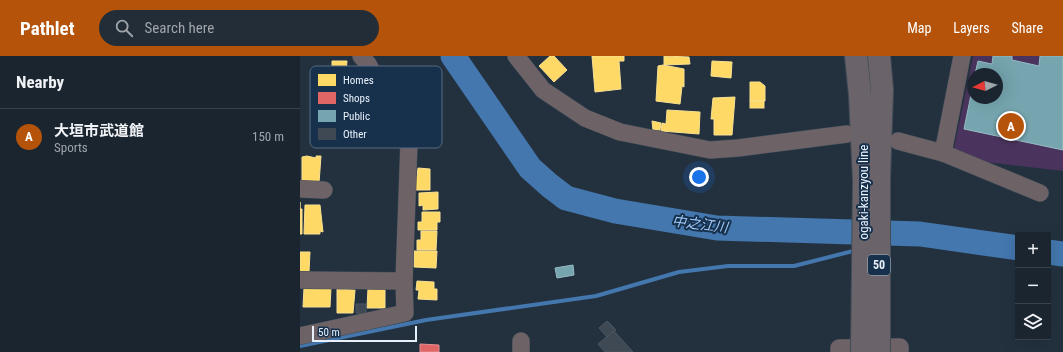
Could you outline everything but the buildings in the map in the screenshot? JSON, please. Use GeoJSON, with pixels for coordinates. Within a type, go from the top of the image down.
{"type":"FeatureCollection","features":[{"type":"Feature","properties":{"kind":"main road","name":"ogaki-kanzyou line"},"geometry":{"type":"LineString","coordinates":[[856,56],[871,179],[878,352]]}},
{"type":"Feature","properties":{"kind":"main road","name":"ogaki-kanzyou line"},"geometry":{"type":"LineString","coordinates":[[862,352],[871,179],[882,89],[879,56]]}},
{"type":"Feature","properties":{"kind":"street"},"geometry":{"type":"LineString","coordinates":[[361,56],[369,66]]}},
{"type":"Feature","properties":{"kind":"street"},"geometry":{"type":"LineString","coordinates":[[516,56],[542,90],[585,118],[620,132],[710,150],[738,148],[847,134]]}},
{"type":"Feature","properties":{"kind":"street"},"geometry":{"type":"LineString","coordinates":[[943,153],[962,56]]}},
{"type":"Feature","properties":{"kind":"street"},"geometry":{"type":"LineString","coordinates":[[898,141],[943,153],[1040,192]]}},
{"type":"Feature","properties":{"kind":"street"},"geometry":{"type":"LineString","coordinates":[[300,336],[405,313],[404,281],[409,148]]}},
{"type":"Feature","properties":{"kind":"street"},"geometry":{"type":"LineString","coordinates":[[300,189],[324,190]]}},
{"type":"Feature","properties":{"kind":"street"},"geometry":{"type":"LineString","coordinates":[[300,280],[404,281]]}},
{"type":"Feature","properties":{"kind":"street"},"geometry":{"type":"LineString","coordinates":[[839,352],[839,348],[900,347],[900,352]]}},
{"type":"Feature","properties":{"kind":"shaded area"},"geometry":{"type":"Polygon","coordinates":[[[973,56],[1063,56],[1063,171],[985,162],[953,153],[967,85],[967,104],[1003,104],[1003,68],[971,68],[973,56]]]}},
{"type":"Feature","properties":{"kind":"waterway","name":"中之江川"},"geometry":{"type":"LineString","coordinates":[[453,56],[530,168],[566,198],[615,211],[717,228],[920,234],[1015,248]]}},
{"type":"Feature","properties":{"kind":"waterway"},"geometry":{"type":"LineString","coordinates":[[885,243],[920,234]]}},
{"type":"Feature","properties":{"kind":"waterway"},"geometry":{"type":"LineString","coordinates":[[300,346],[426,320],[596,296],[679,272],[728,266],[794,266],[857,250]]}},
{"type":"Feature","properties":{"kind":"waterway","name":"中之江川"},"geometry":{"type":"LineString","coordinates":[[1051,252],[1063,254]]}},
{"type":"Feature","properties":{"kind":"place","name":"大垣市武道館"},"geometry":{"type":"Point","coordinates":[1011,126]}}]}
